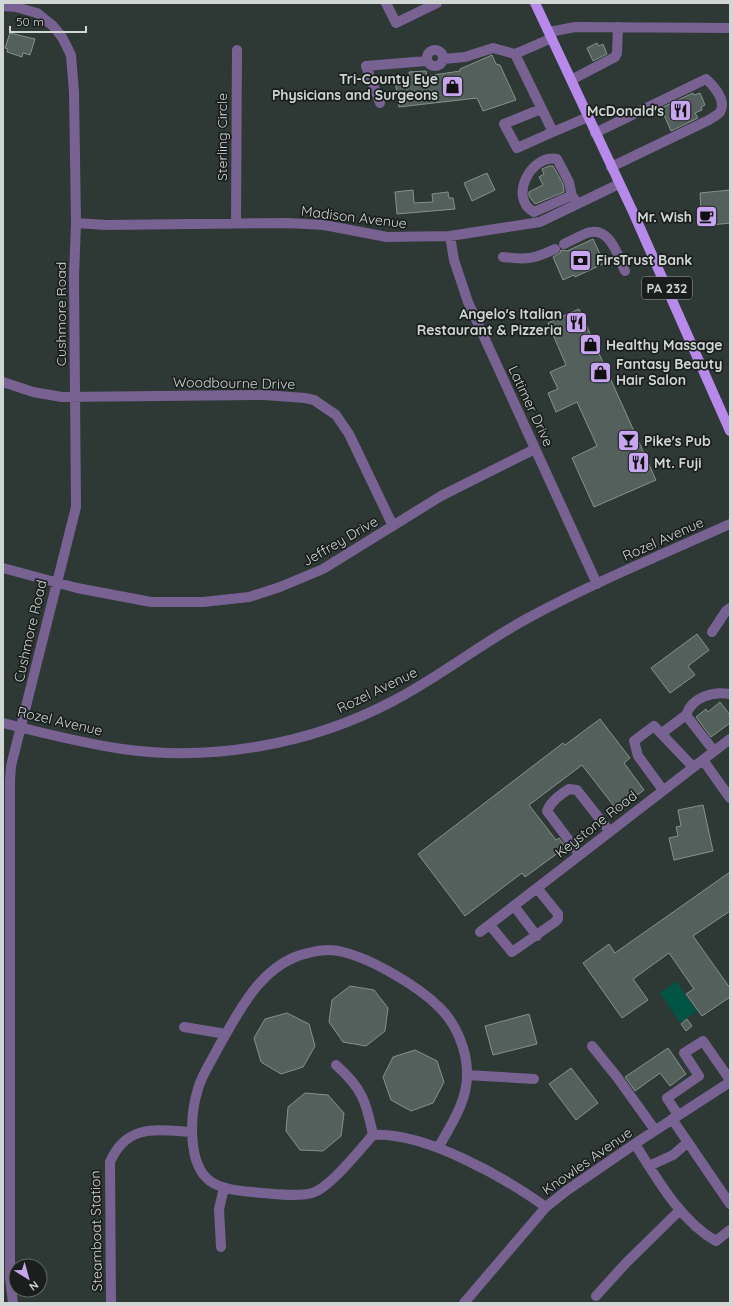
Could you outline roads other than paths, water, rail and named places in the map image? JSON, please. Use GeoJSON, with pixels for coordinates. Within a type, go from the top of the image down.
{"type":"FeatureCollection","features":[{"type":"Feature","properties":{"kind":"main road","name":"PA 232"},"geometry":{"type":"LineString","coordinates":[[536,3],[730,431]]}},
{"type":"Feature","properties":{"kind":"street"},"geometry":{"type":"LineString","coordinates":[[386,3],[396,23],[437,3]]}},
{"type":"Feature","properties":{"kind":"street","name":"Cushmore Road"},"geometry":{"type":"LineString","coordinates":[[3,6],[16,7],[36,14],[52,26],[62,38],[71,55],[74,92],[76,223],[74,277],[76,507],[56,582],[21,727],[12,766],[9,794],[10,1279],[13,1303]]}},
{"type":"Feature","properties":{"kind":"street"},"geometry":{"type":"LineString","coordinates":[[380,103],[366,66],[426,60],[430,65],[435,67],[441,64],[443,59],[464,57],[493,48],[514,54],[550,35],[575,27],[730,28]]}},
{"type":"Feature","properties":{"kind":"street"},"geometry":{"type":"LineString","coordinates":[[571,80],[615,57],[617,53],[618,27]]}},
{"type":"Feature","properties":{"kind":"street","name":"Sterling Circle"},"geometry":{"type":"LineString","coordinates":[[236,223],[237,50]]}},
{"type":"Feature","properties":{"kind":"street"},"geometry":{"type":"LineString","coordinates":[[514,54],[553,132]]}},
{"type":"Feature","properties":{"kind":"street"},"geometry":{"type":"LineString","coordinates":[[595,133],[706,78],[720,96],[722,104],[720,112],[709,120],[611,167]]}},
{"type":"Feature","properties":{"kind":"street"},"geometry":{"type":"LineString","coordinates":[[541,109],[504,124],[517,148],[588,117]]}},
{"type":"Feature","properties":{"kind":"street"},"geometry":{"type":"LineString","coordinates":[[557,159],[569,182],[574,201],[538,211],[531,210],[524,198],[524,184],[532,168],[546,160],[557,159]]}},
{"type":"Feature","properties":{"kind":"street","name":"Madison Avenue"},"geometry":{"type":"LineString","coordinates":[[76,223],[128,225],[236,223],[324,225],[388,237],[450,236],[540,222],[574,201],[619,184]]}},
{"type":"Feature","properties":{"kind":"street"},"geometry":{"type":"LineString","coordinates":[[564,244],[588,232],[597,231],[608,236],[625,272]]}},
{"type":"Feature","properties":{"kind":"street","name":"Latimer Drive"},"geometry":{"type":"LineString","coordinates":[[450,236],[454,260],[468,302],[597,584]]}},
{"type":"Feature","properties":{"kind":"street"},"geometry":{"type":"LineString","coordinates":[[503,257],[526,260],[555,248]]}},
{"type":"Feature","properties":{"kind":"street","name":"Woodbourne Drive"},"geometry":{"type":"LineString","coordinates":[[3,382],[44,395],[264,396],[305,398],[314,400],[336,415],[349,434],[393,526]]}},
{"type":"Feature","properties":{"kind":"street","name":"Jeffrey Drive"},"geometry":{"type":"LineString","coordinates":[[3,568],[91,591],[151,602],[180,603],[234,599],[265,592],[309,576],[337,562],[441,496],[535,449]]}},
{"type":"Feature","properties":{"kind":"street","name":"Rozel Avenue"},"geometry":{"type":"LineString","coordinates":[[3,723],[92,744],[164,752],[226,750],[278,742],[331,728],[392,702],[419,687],[497,635],[537,613],[597,584],[730,524]]}},
{"type":"Feature","properties":{"kind":"street"},"geometry":{"type":"LineString","coordinates":[[712,632],[726,611],[730,608]]}},
{"type":"Feature","properties":{"kind":"street"},"geometry":{"type":"LineString","coordinates":[[662,733],[686,715],[688,709],[697,700],[721,692],[730,694]]}},
{"type":"Feature","properties":{"kind":"street"},"geometry":{"type":"LineString","coordinates":[[686,715],[714,751]]}},
{"type":"Feature","properties":{"kind":"street"},"geometry":{"type":"LineString","coordinates":[[663,790],[638,756],[634,741],[654,726],[693,767]]}},
{"type":"Feature","properties":{"kind":"street","name":"Keystone Road"},"geometry":{"type":"LineString","coordinates":[[480,932],[730,739]]}},
{"type":"Feature","properties":{"kind":"street"},"geometry":{"type":"LineString","coordinates":[[703,760],[730,798]]}},
{"type":"Feature","properties":{"kind":"street"},"geometry":{"type":"LineString","coordinates":[[580,855],[547,812],[549,805],[561,795],[569,789],[577,790],[610,832]]}},
{"type":"Feature","properties":{"kind":"street"},"geometry":{"type":"LineString","coordinates":[[490,925],[512,952],[537,936],[558,918],[558,914],[538,888]]}},
{"type":"Feature","properties":{"kind":"street"},"geometry":{"type":"LineString","coordinates":[[514,906],[537,936]]}},
{"type":"Feature","properties":{"kind":"street"},"geometry":{"type":"LineString","coordinates":[[373,1135],[330,1181],[313,1193],[266,1193],[224,1188],[209,1181],[200,1169],[194,1154],[192,1132],[194,1101],[201,1078],[247,999],[272,970],[307,953],[341,951],[362,958],[414,986],[440,1007],[452,1024],[466,1058],[467,1075],[460,1105],[438,1148]]}},
{"type":"Feature","properties":{"kind":"street"},"geometry":{"type":"LineString","coordinates":[[184,1027],[226,1034]]}},
{"type":"Feature","properties":{"kind":"street"},"geometry":{"type":"LineString","coordinates":[[730,1081],[703,1040],[684,1053],[699,1076],[667,1098],[688,1142],[730,1204]]}},
{"type":"Feature","properties":{"kind":"street"},"geometry":{"type":"LineString","coordinates":[[592,1046],[617,1077],[655,1130]]}},
{"type":"Feature","properties":{"kind":"street"},"geometry":{"type":"LineString","coordinates":[[336,1065],[361,1092],[368,1110],[373,1135]]}},
{"type":"Feature","properties":{"kind":"street"},"geometry":{"type":"LineString","coordinates":[[467,1075],[534,1079]]}},
{"type":"Feature","properties":{"kind":"street","name":"Knowles Avenue"},"geometry":{"type":"LineString","coordinates":[[464,1303],[546,1207],[566,1191],[655,1130],[730,1081]]}},
{"type":"Feature","properties":{"kind":"street","name":"Steamboat Station"},"geometry":{"type":"LineString","coordinates":[[111,1303],[110,1162],[114,1151],[124,1140],[136,1133],[148,1130],[192,1132]]}},
{"type":"Feature","properties":{"kind":"street"},"geometry":{"type":"LineString","coordinates":[[373,1135],[406,1137],[438,1148],[457,1156],[526,1192],[546,1207]]}},
{"type":"Feature","properties":{"kind":"street"},"geometry":{"type":"LineString","coordinates":[[649,1166],[673,1155],[688,1142]]}},
{"type":"Feature","properties":{"kind":"street"},"geometry":{"type":"LineString","coordinates":[[635,1144],[680,1210],[701,1234],[716,1241],[730,1230]]}},
{"type":"Feature","properties":{"kind":"street"},"geometry":{"type":"LineString","coordinates":[[221,1247],[219,1209],[224,1188]]}},
{"type":"Feature","properties":{"kind":"street"},"geometry":{"type":"LineString","coordinates":[[596,1296],[626,1263],[680,1210]]}},
{"type":"Feature","properties":{"kind":"place","name":"Tri-County Eye Physicians and Surgeons"},"geometry":{"type":"Point","coordinates":[453,87]}},
{"type":"Feature","properties":{"kind":"place","name":"McDonald's"},"geometry":{"type":"Point","coordinates":[680,111]}},
{"type":"Feature","properties":{"kind":"place","name":"Mr. Wish"},"geometry":{"type":"Point","coordinates":[707,217]}},
{"type":"Feature","properties":{"kind":"place","name":"FirsTrust Bank"},"geometry":{"type":"Point","coordinates":[580,260]}},
{"type":"Feature","properties":{"kind":"place","name":"Angelo's Italian Restaurant & Pizzeria"},"geometry":{"type":"Point","coordinates":[577,322]}},
{"type":"Feature","properties":{"kind":"place","name":"Healthy Massage"},"geometry":{"type":"Point","coordinates":[591,345]}},
{"type":"Feature","properties":{"kind":"place","name":"Fantasy Beauty Hair Salon"},"geometry":{"type":"Point","coordinates":[601,372]}},
{"type":"Feature","properties":{"kind":"place","name":"Pike's Pub"},"geometry":{"type":"Point","coordinates":[628,441]}},
{"type":"Feature","properties":{"kind":"place","name":"Mt. Fuji"},"geometry":{"type":"Point","coordinates":[638,463]}}]}
